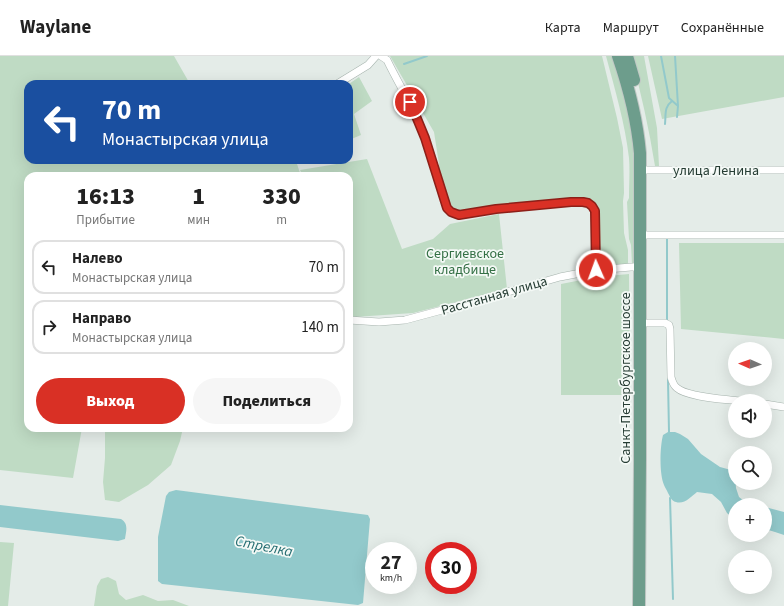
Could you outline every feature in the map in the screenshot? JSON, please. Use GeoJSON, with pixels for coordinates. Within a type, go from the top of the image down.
{"type":"FeatureCollection","features":[{"type":"Feature","properties":{"kind":"main road","name":"Санкт-Петербургское шоссе"},"geometry":{"type":"LineString","coordinates":[[618,56],[631,96],[639,138],[639,606]]}},
{"type":"Feature","properties":{"kind":"main road","name":"Санкт-Петербургское шоссе"},"geometry":{"type":"LineString","coordinates":[[627,56],[643,120],[648,170],[647,606]]}},
{"type":"Feature","properties":{"kind":"street"},"geometry":{"type":"LineString","coordinates":[[344,80],[368,65],[376,56]]}},
{"type":"Feature","properties":{"kind":"street"},"geometry":{"type":"LineString","coordinates":[[380,56],[387,60],[410,102],[427,144],[447,208],[451,212],[459,215],[496,209],[571,202],[588,203],[595,211],[596,270]]}},
{"type":"Feature","properties":{"kind":"street","name":"улица Ленина"},"geometry":{"type":"LineString","coordinates":[[648,170],[784,170]]}},
{"type":"Feature","properties":{"kind":"street"},"geometry":{"type":"LineString","coordinates":[[647,235],[784,235]]}},
{"type":"Feature","properties":{"kind":"street","name":"Расстанная улица"},"geometry":{"type":"LineString","coordinates":[[353,320],[378,322],[405,320],[560,277],[596,270],[640,267]]}},
{"type":"Feature","properties":{"kind":"street"},"geometry":{"type":"LineString","coordinates":[[648,323],[665,323],[669,325],[670,377],[675,387],[683,392],[728,400]]}},
{"type":"Feature","properties":{"kind":"street"},"geometry":{"type":"LineString","coordinates":[[772,405],[784,407]]}},
{"type":"Feature","properties":{"kind":"green space"},"geometry":{"type":"Polygon","coordinates":[[[0,56],[174,56],[188,80],[24,80],[24,164],[297,164],[300,172],[24,172],[24,432],[81,432],[73,478],[0,470],[0,56]]]}},
{"type":"Feature","properties":{"kind":"green space"},"geometry":{"type":"Polygon","coordinates":[[[390,56],[602,56],[623,148],[624,233],[628,250],[628,265],[600,268],[597,211],[595,206],[587,199],[521,204],[462,212],[455,211],[450,207],[439,176],[439,164],[434,132],[390,56]]]}},
{"type":"Feature","properties":{"kind":"green space"},"geometry":{"type":"Polygon","coordinates":[[[606,56],[615,56],[622,79],[636,148],[635,263],[632,264],[627,202],[629,198],[629,158],[622,119],[606,56]]]}},
{"type":"Feature","properties":{"kind":"green space"},"geometry":{"type":"Polygon","coordinates":[[[631,56],[644,56],[657,128],[659,166],[655,166],[631,56]]]}},
{"type":"Feature","properties":{"kind":"green space"},"geometry":{"type":"Polygon","coordinates":[[[648,56],[784,56],[784,97],[662,119],[648,56]]]}},
{"type":"Feature","properties":{"kind":"green space"},"geometry":{"type":"Polygon","coordinates":[[[359,77],[372,101],[354,114],[361,135],[353,138],[353,81],[359,77]]]}},
{"type":"Feature","properties":{"kind":"green space","name":"Сергиевское кладбище"},"geometry":{"type":"Polygon","coordinates":[[[367,159],[402,249],[433,239],[450,224],[499,214],[507,289],[413,313],[353,317],[353,172],[301,172],[300,170],[337,164],[353,164],[353,161],[367,159]]]}},
{"type":"Feature","properties":{"kind":"green space"},"geometry":{"type":"Polygon","coordinates":[[[679,243],[784,243],[784,339],[681,329],[679,243]]]}},
{"type":"Feature","properties":{"kind":"green space"},"geometry":{"type":"Polygon","coordinates":[[[629,274],[630,395],[561,395],[561,284],[597,277],[629,274]]]}},
{"type":"Feature","properties":{"kind":"green space"},"geometry":{"type":"Polygon","coordinates":[[[105,432],[182,432],[171,465],[148,485],[119,502],[105,500],[103,482],[105,432]]]}},
{"type":"Feature","properties":{"kind":"green space"},"geometry":{"type":"Polygon","coordinates":[[[0,542],[14,543],[8,606],[0,606],[0,542]]]}},
{"type":"Feature","properties":{"kind":"green space"},"geometry":{"type":"Polygon","coordinates":[[[108,577],[116,581],[119,594],[126,600],[143,595],[158,601],[173,600],[189,606],[94,606],[97,586],[101,579],[108,577]]]}},
{"type":"Feature","properties":{"kind":"water"},"geometry":{"type":"Polygon","coordinates":[[[668,432],[680,434],[688,439],[701,454],[720,467],[728,469],[728,490],[737,490],[740,498],[728,498],[728,514],[721,502],[712,494],[697,492],[688,500],[679,503],[673,501],[662,480],[661,446],[663,435],[668,432]]]}},
{"type":"Feature","properties":{"kind":"water","name":"Стрелка"},"geometry":{"type":"Polygon","coordinates":[[[176,490],[368,515],[370,519],[368,542],[365,542],[365,579],[363,603],[358,605],[162,584],[158,581],[158,537],[166,496],[169,492],[176,490]]]}},
{"type":"Feature","properties":{"kind":"water"},"geometry":{"type":"Polygon","coordinates":[[[0,505],[121,519],[126,525],[125,539],[118,541],[0,527],[0,505]]]}},
{"type":"Feature","properties":{"kind":"water"},"geometry":{"type":"Polygon","coordinates":[[[772,509],[784,512],[784,535],[772,531],[772,509]]]}},
{"type":"Feature","properties":{"kind":"waterway"},"geometry":{"type":"LineString","coordinates":[[404,64],[427,56]]}},
{"type":"Feature","properties":{"kind":"waterway"},"geometry":{"type":"LineString","coordinates":[[661,56],[669,98],[678,106]]}},
{"type":"Feature","properties":{"kind":"waterway"},"geometry":{"type":"LineString","coordinates":[[675,56],[678,106],[677,117]]}},
{"type":"Feature","properties":{"kind":"waterway"},"geometry":{"type":"LineString","coordinates":[[665,124],[667,108],[669,103],[672,101]]}},
{"type":"Feature","properties":{"kind":"waterway"},"geometry":{"type":"LineString","coordinates":[[667,239],[667,321]]}},
{"type":"Feature","properties":{"kind":"waterway"},"geometry":{"type":"LineString","coordinates":[[668,380],[669,432]]}},
{"type":"Feature","properties":{"kind":"waterway"},"geometry":{"type":"LineString","coordinates":[[670,498],[673,599]]}},
{"type":"Feature","properties":{"kind":"route"},"geometry":{"type":"LineString","coordinates":[[410,102],[425,138],[447,208],[451,212],[454,214],[464,215],[496,209],[571,202],[588,203],[595,211],[596,270]]}}]}
